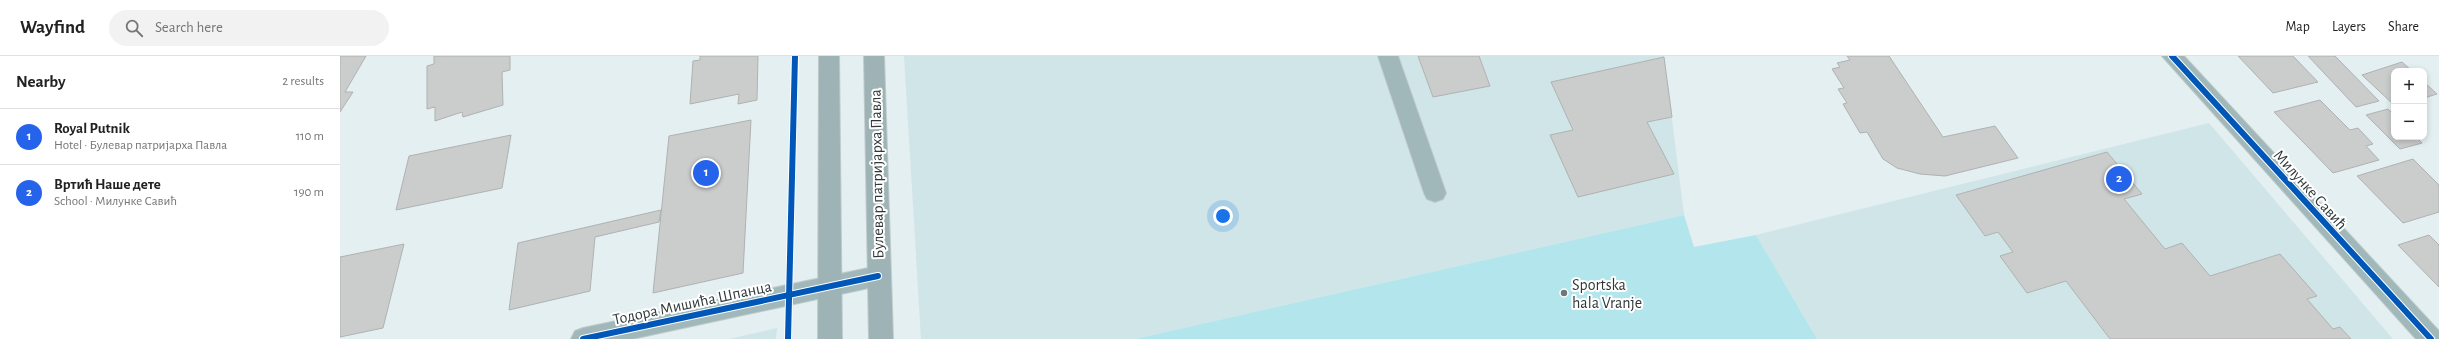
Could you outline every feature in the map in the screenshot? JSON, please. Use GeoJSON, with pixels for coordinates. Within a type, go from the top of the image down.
{"type":"FeatureCollection","features":[{"type":"Feature","properties":{"kind":"main road"},"geometry":{"type":"LineString","coordinates":[[829,56],[830,339]]}},
{"type":"Feature","properties":{"kind":"main road","name":"Булевар патријарха Павла"},"geometry":{"type":"LineString","coordinates":[[874,56],[878,276],[881,339]]}},
{"type":"Feature","properties":{"kind":"street"},"geometry":{"type":"LineString","coordinates":[[1388,56],[1435,193]]}},
{"type":"Feature","properties":{"kind":"street","name":"Милунке Савић"},"geometry":{"type":"LineString","coordinates":[[2172,56],[2431,339]]}},
{"type":"Feature","properties":{"kind":"street","name":"Тодора Мишића Шпанца"},"geometry":{"type":"LineString","coordinates":[[583,339],[878,276]]}},
{"type":"Feature","properties":{"kind":"shaded area"},"geometry":{"type":"Polygon","coordinates":[[[904,56],[1664,56],[1684,215],[1135,339],[921,339],[904,56]]]}},
{"type":"Feature","properties":{"kind":"shaded area"},"geometry":{"type":"Polygon","coordinates":[[[2209,123],[2393,339],[1817,339],[1756,235],[2209,123]]]}},
{"type":"Feature","properties":{"kind":"shaded area","name":"Sportska hala Vranje"},"geometry":{"type":"Polygon","coordinates":[[[1684,215],[1694,247],[1756,235],[1817,339],[1135,339],[1684,215]]]}},
{"type":"Feature","properties":{"kind":"shaded area"},"geometry":{"type":"Polygon","coordinates":[[[777,328],[776,339],[729,339],[777,328]]]}},
{"type":"Feature","properties":{"kind":"building"},"geometry":{"type":"Polygon","coordinates":[[[340,56],[366,56],[345,92],[353,92],[340,112],[340,56]]]}},
{"type":"Feature","properties":{"kind":"building"},"geometry":{"type":"Polygon","coordinates":[[[434,56],[510,56],[510,70],[502,72],[503,105],[463,117],[462,112],[435,121],[435,107],[427,109],[427,66],[434,64],[434,56]]]}},
{"type":"Feature","properties":{"kind":"building"},"geometry":{"type":"Polygon","coordinates":[[[700,56],[758,56],[757,100],[738,104],[739,94],[690,104],[693,61],[700,60],[700,56]]]}},
{"type":"Feature","properties":{"kind":"building"},"geometry":{"type":"Polygon","coordinates":[[[1418,56],[1479,56],[1490,86],[1433,97],[1418,56]]]}},
{"type":"Feature","properties":{"kind":"building"},"geometry":{"type":"Polygon","coordinates":[[[1847,56],[1889,56],[1943,137],[1995,126],[2018,158],[1945,176],[1920,174],[1897,168],[1883,159],[1867,132],[1860,133],[1843,104],[1847,103],[1838,89],[1844,88],[1832,69],[1840,67],[1837,63],[1850,60],[1847,56]]]}},
{"type":"Feature","properties":{"kind":"building"},"geometry":{"type":"Polygon","coordinates":[[[2238,56],[2293,56],[2318,82],[2273,93],[2238,56]]]}},
{"type":"Feature","properties":{"kind":"building"},"geometry":{"type":"Polygon","coordinates":[[[2308,56],[2335,56],[2379,101],[2356,107],[2308,56]]]}},
{"type":"Feature","properties":{"kind":"building"},"geometry":{"type":"Polygon","coordinates":[[[1664,57],[1672,117],[1647,122],[1674,174],[1578,197],[1550,135],[1573,130],[1551,82],[1664,57]]]}},
{"type":"Feature","properties":{"kind":"building"},"geometry":{"type":"Polygon","coordinates":[[[2402,62],[2409,68],[2391,68],[2391,102],[2362,75],[2402,62]]]}},
{"type":"Feature","properties":{"kind":"building"},"geometry":{"type":"Polygon","coordinates":[[[2427,85],[2437,94],[2427,97],[2427,85]]]}},
{"type":"Feature","properties":{"kind":"building"},"geometry":{"type":"Polygon","coordinates":[[[2320,100],[2350,130],[2358,128],[2373,144],[2366,146],[2379,160],[2333,173],[2274,112],[2320,100]]]}},
{"type":"Feature","properties":{"kind":"building"},"geometry":{"type":"Polygon","coordinates":[[[2388,109],[2391,112],[2391,140],[2366,115],[2388,109]]]}},
{"type":"Feature","properties":{"kind":"building"},"geometry":{"type":"Polygon","coordinates":[[[751,120],[743,273],[653,293],[669,136],[751,120]]]}},
{"type":"Feature","properties":{"kind":"building"},"geometry":{"type":"Polygon","coordinates":[[[511,135],[502,188],[396,210],[409,156],[511,135]]]}},
{"type":"Feature","properties":{"kind":"building"},"geometry":{"type":"Polygon","coordinates":[[[2391,140],[2419,140],[2422,143],[2400,149],[2391,140]]]}},
{"type":"Feature","properties":{"kind":"building"},"geometry":{"type":"Polygon","coordinates":[[[2107,152],[2142,194],[2124,199],[2165,249],[2182,243],[2210,276],[2280,254],[2317,296],[2307,299],[2333,329],[2340,327],[2351,339],[2110,339],[2066,281],[2027,293],[2000,256],[2013,252],[1998,232],[1985,236],[1956,195],[2107,152]]]}},
{"type":"Feature","properties":{"kind":"building"},"geometry":{"type":"Polygon","coordinates":[[[2413,159],[2439,185],[2439,212],[2403,223],[2357,176],[2413,159]]]}},
{"type":"Feature","properties":{"kind":"building"},"geometry":{"type":"Polygon","coordinates":[[[661,210],[659,222],[595,237],[590,291],[509,310],[518,243],[661,210]]]}},
{"type":"Feature","properties":{"kind":"building"},"geometry":{"type":"Polygon","coordinates":[[[2429,235],[2439,245],[2439,287],[2398,245],[2429,235]]]}},
{"type":"Feature","properties":{"kind":"building"},"geometry":{"type":"Polygon","coordinates":[[[404,244],[383,328],[340,337],[340,257],[404,244]]]}},
{"type":"Feature","properties":{"kind":"cycle path"},"geometry":{"type":"LineString","coordinates":[[788,339],[795,56]]}},
{"type":"Feature","properties":{"kind":"cycle path"},"geometry":{"type":"LineString","coordinates":[[2172,56],[2431,339]]}},
{"type":"Feature","properties":{"kind":"cycle path"},"geometry":{"type":"LineString","coordinates":[[583,339],[878,276]]}},
{"type":"Feature","properties":{"kind":"place","name":"Royal Putnik"},"geometry":{"type":"Point","coordinates":[706,173]}},
{"type":"Feature","properties":{"kind":"place","name":"Вртић Наше дете"},"geometry":{"type":"Point","coordinates":[2119,179]}},
{"type":"Feature","properties":{"kind":"place","name":"Sportska hala Vranje"},"geometry":{"type":"Point","coordinates":[1564,293]}}]}
